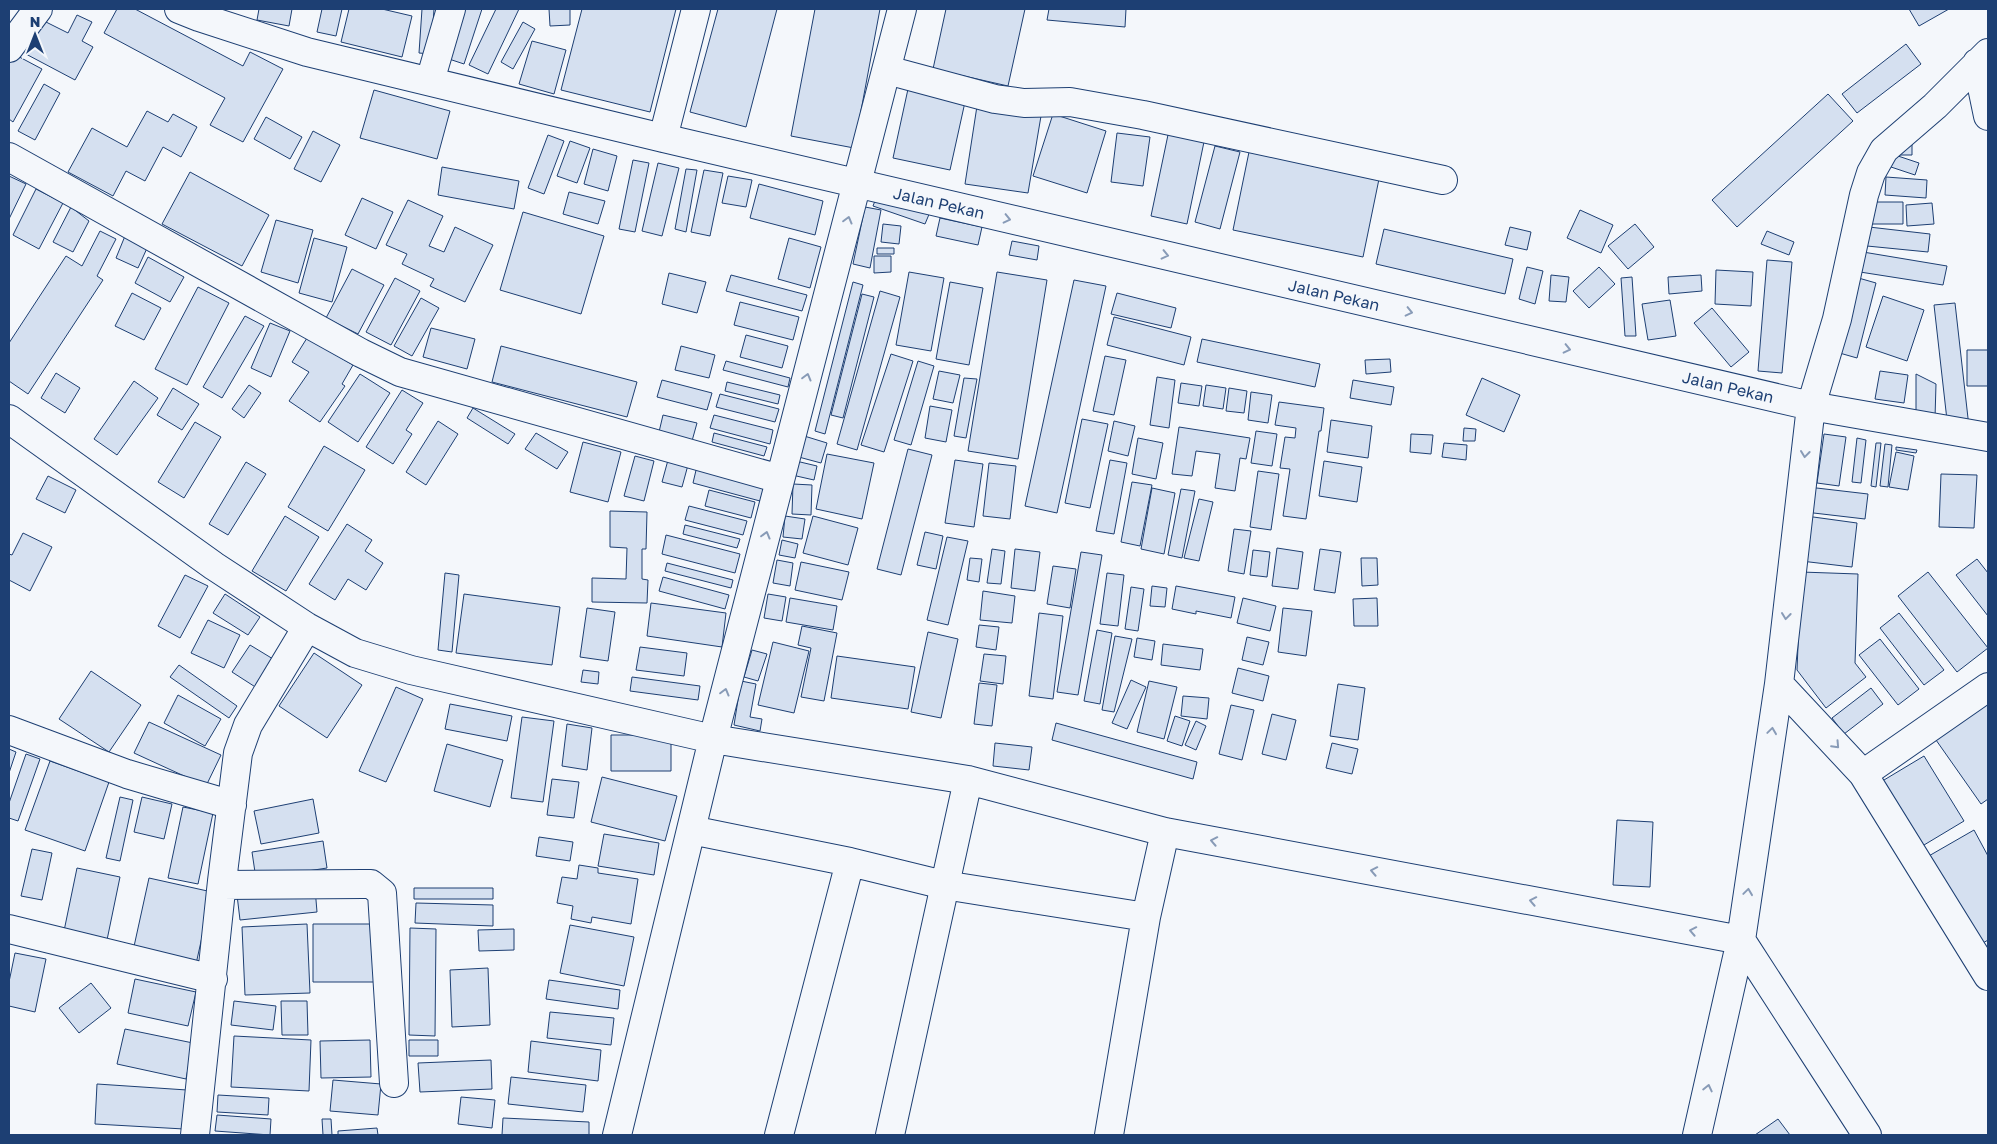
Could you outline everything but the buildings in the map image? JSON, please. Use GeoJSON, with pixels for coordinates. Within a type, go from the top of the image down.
{"type":"FeatureCollection","features":[{"type":"Feature","properties":{"kind":"street"},"geometry":{"type":"LineString","coordinates":[[9,48],[38,9]]}},
{"type":"Feature","properties":{"kind":"street","name":"Jalan Pekan"},"geometry":{"type":"LineString","coordinates":[[179,9],[306,52],[663,138],[1810,406],[1988,438]]}},
{"type":"Feature","properties":{"kind":"street"},"geometry":{"type":"LineString","coordinates":[[430,81],[451,9]]}},
{"type":"Feature","properties":{"kind":"street"},"geometry":{"type":"LineString","coordinates":[[663,138],[696,9]]}},
{"type":"Feature","properties":{"kind":"street"},"geometry":{"type":"LineString","coordinates":[[617,1135],[713,739],[902,9]]}},
{"type":"Feature","properties":{"kind":"street"},"geometry":{"type":"LineString","coordinates":[[1983,58],[1988,116]]}},
{"type":"Feature","properties":{"kind":"street"},"geometry":{"type":"LineString","coordinates":[[1697,1135],[1741,940],[1778,684],[1810,406],[1837,319],[1864,195],[1871,173],[1884,150],[1935,106],[1983,58]]}},
{"type":"Feature","properties":{"kind":"street"},"geometry":{"type":"LineString","coordinates":[[886,70],[994,99],[1024,103],[1070,102],[1134,113],[1443,180]]}},
{"type":"Feature","properties":{"kind":"street"},"geometry":{"type":"LineString","coordinates":[[9,157],[361,353],[400,372],[780,480]]}},
{"type":"Feature","properties":{"kind":"street"},"geometry":{"type":"LineString","coordinates":[[9,419],[214,566],[307,627],[355,653],[411,670],[713,739],[968,780],[1165,832],[1741,940],[1867,1135]]}},
{"type":"Feature","properties":{"kind":"street"},"geometry":{"type":"LineString","coordinates":[[195,1135],[238,753],[248,725],[307,627]]}},
{"type":"Feature","properties":{"kind":"street"},"geometry":{"type":"LineString","coordinates":[[1778,684],[1863,774],[1988,976]]}},
{"type":"Feature","properties":{"kind":"street"},"geometry":{"type":"LineString","coordinates":[[1863,774],[1988,687]]}},
{"type":"Feature","properties":{"kind":"street"},"geometry":{"type":"LineString","coordinates":[[9,730],[127,774],[232,805]]}},
{"type":"Feature","properties":{"kind":"street"},"geometry":{"type":"LineString","coordinates":[[890,1135],[968,780]]}},
{"type":"Feature","properties":{"kind":"street"},"geometry":{"type":"LineString","coordinates":[[691,830],[850,862],[944,885],[1146,918]]}},
{"type":"Feature","properties":{"kind":"street"},"geometry":{"type":"LineString","coordinates":[[1109,1135],[1146,918],[1165,832]]}},
{"type":"Feature","properties":{"kind":"street"},"geometry":{"type":"LineString","coordinates":[[779,1135],[850,862]]}},
{"type":"Feature","properties":{"kind":"street"},"geometry":{"type":"LineString","coordinates":[[222,885],[370,884],[382,893],[394,1083]]}},
{"type":"Feature","properties":{"kind":"street"},"geometry":{"type":"LineString","coordinates":[[9,929],[213,979]]}}]}
